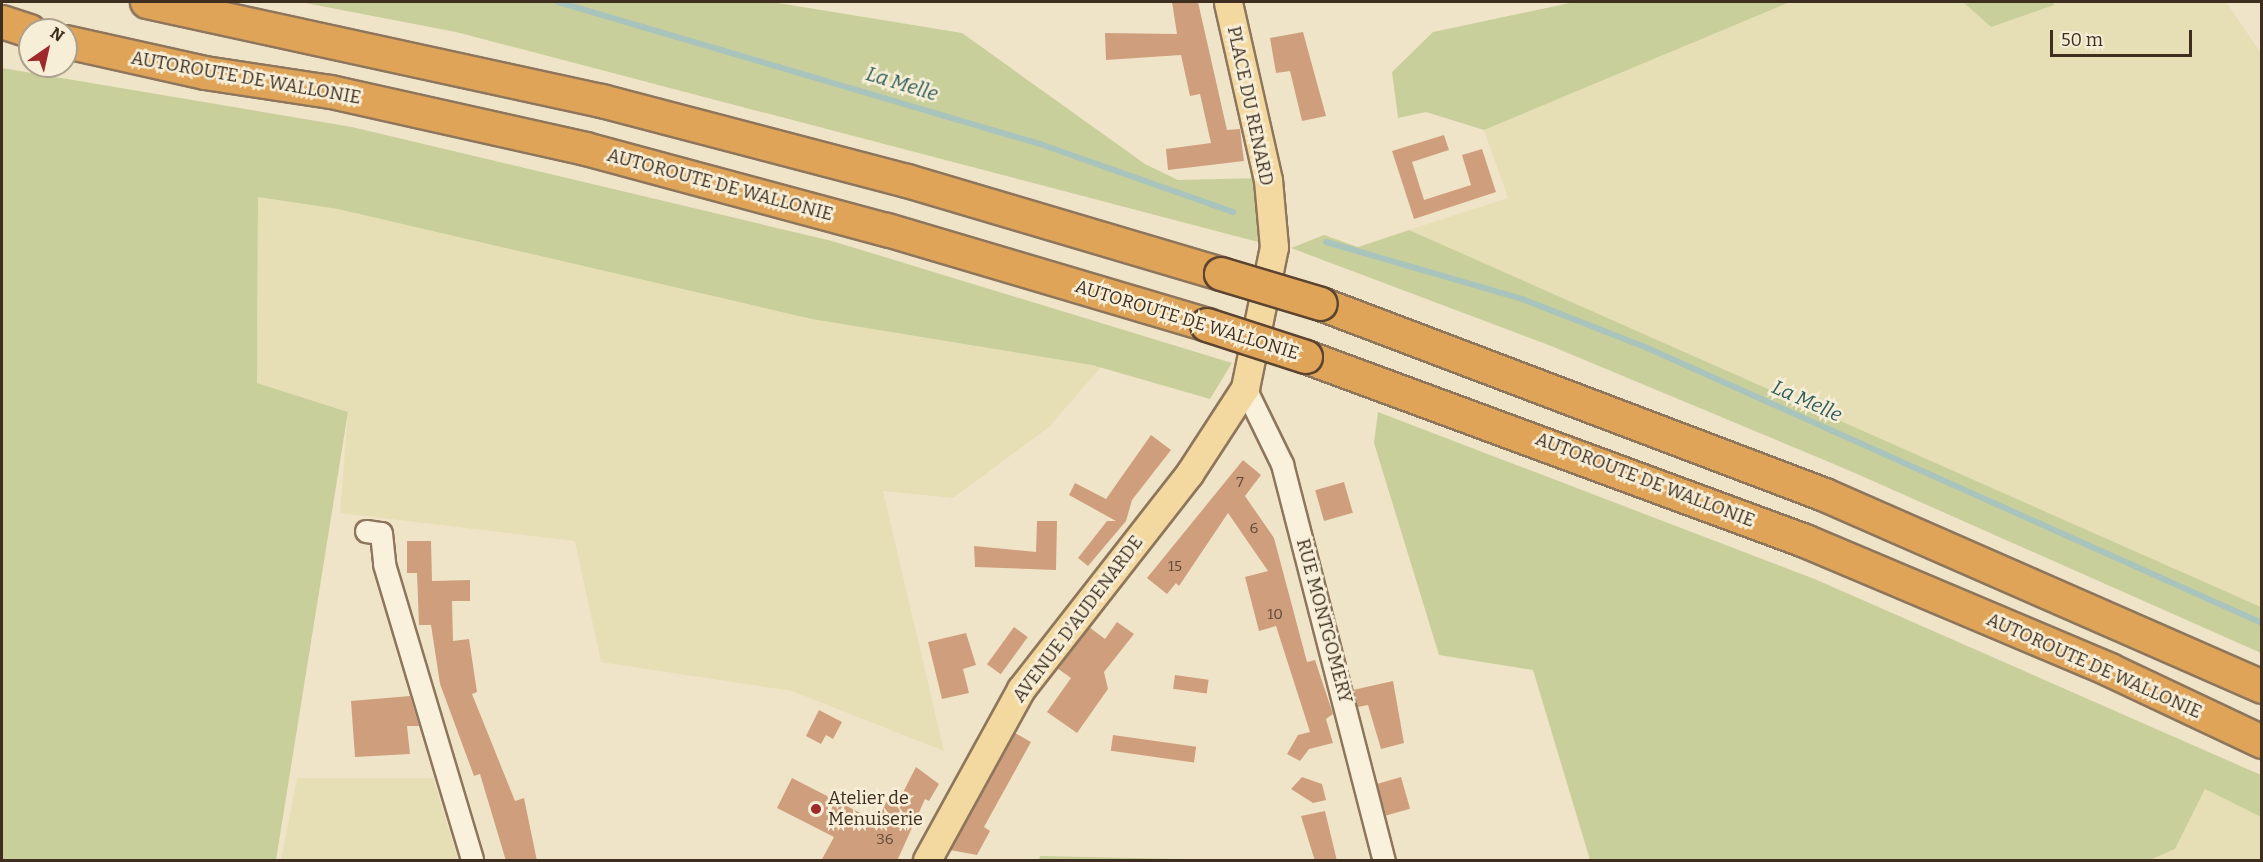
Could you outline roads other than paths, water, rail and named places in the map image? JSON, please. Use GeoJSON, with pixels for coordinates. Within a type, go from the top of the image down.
{"type":"FeatureCollection","features":[{"type":"Feature","properties":{"kind":"highway"},"geometry":{"type":"LineString","coordinates":[[147,2],[613,104],[907,181],[1321,304],[1825,495],[2262,687]]}},
{"type":"Feature","properties":{"kind":"highway"},"geometry":{"type":"LineString","coordinates":[[2,22],[18,27]]}},
{"type":"Feature","properties":{"kind":"highway","name":"AUTOROUTE DE WALLONIE"},"geometry":{"type":"LineString","coordinates":[[78,45],[205,73],[331,92],[586,149],[887,230],[1208,325],[1306,357],[1805,541],[2110,670],[2262,742]]}},
{"type":"Feature","properties":{"kind":"main road","name":"PLACE DU RENARD"},"geometry":{"type":"LineString","coordinates":[[1228,2],[1268,180],[1274,247],[1245,388]]}},
{"type":"Feature","properties":{"kind":"main road","name":"AVENUE D'AUDENARDE"},"geometry":{"type":"LineString","coordinates":[[927,861],[1021,689],[1189,474],[1245,388]]}},
{"type":"Feature","properties":{"kind":"street","name":"RUE MONTGOMERY"},"geometry":{"type":"LineString","coordinates":[[1245,388],[1282,464],[1384,861]]}},
{"type":"Feature","properties":{"kind":"street"},"geometry":{"type":"LineString","coordinates":[[366,531],[381,533],[384,564],[472,861]]}},
{"type":"Feature","properties":{"kind":"waterway","name":"La Melle"},"geometry":{"type":"LineString","coordinates":[[558,2],[1040,144],[1233,212]]}},
{"type":"Feature","properties":{"kind":"waterway","name":"La Melle"},"geometry":{"type":"LineString","coordinates":[[1326,242],[1522,299],[1645,347],[2262,623]]}},
{"type":"Feature","properties":{"kind":"place","name":"Atelier de Menuiserie"},"geometry":{"type":"Point","coordinates":[816,809]}}]}
